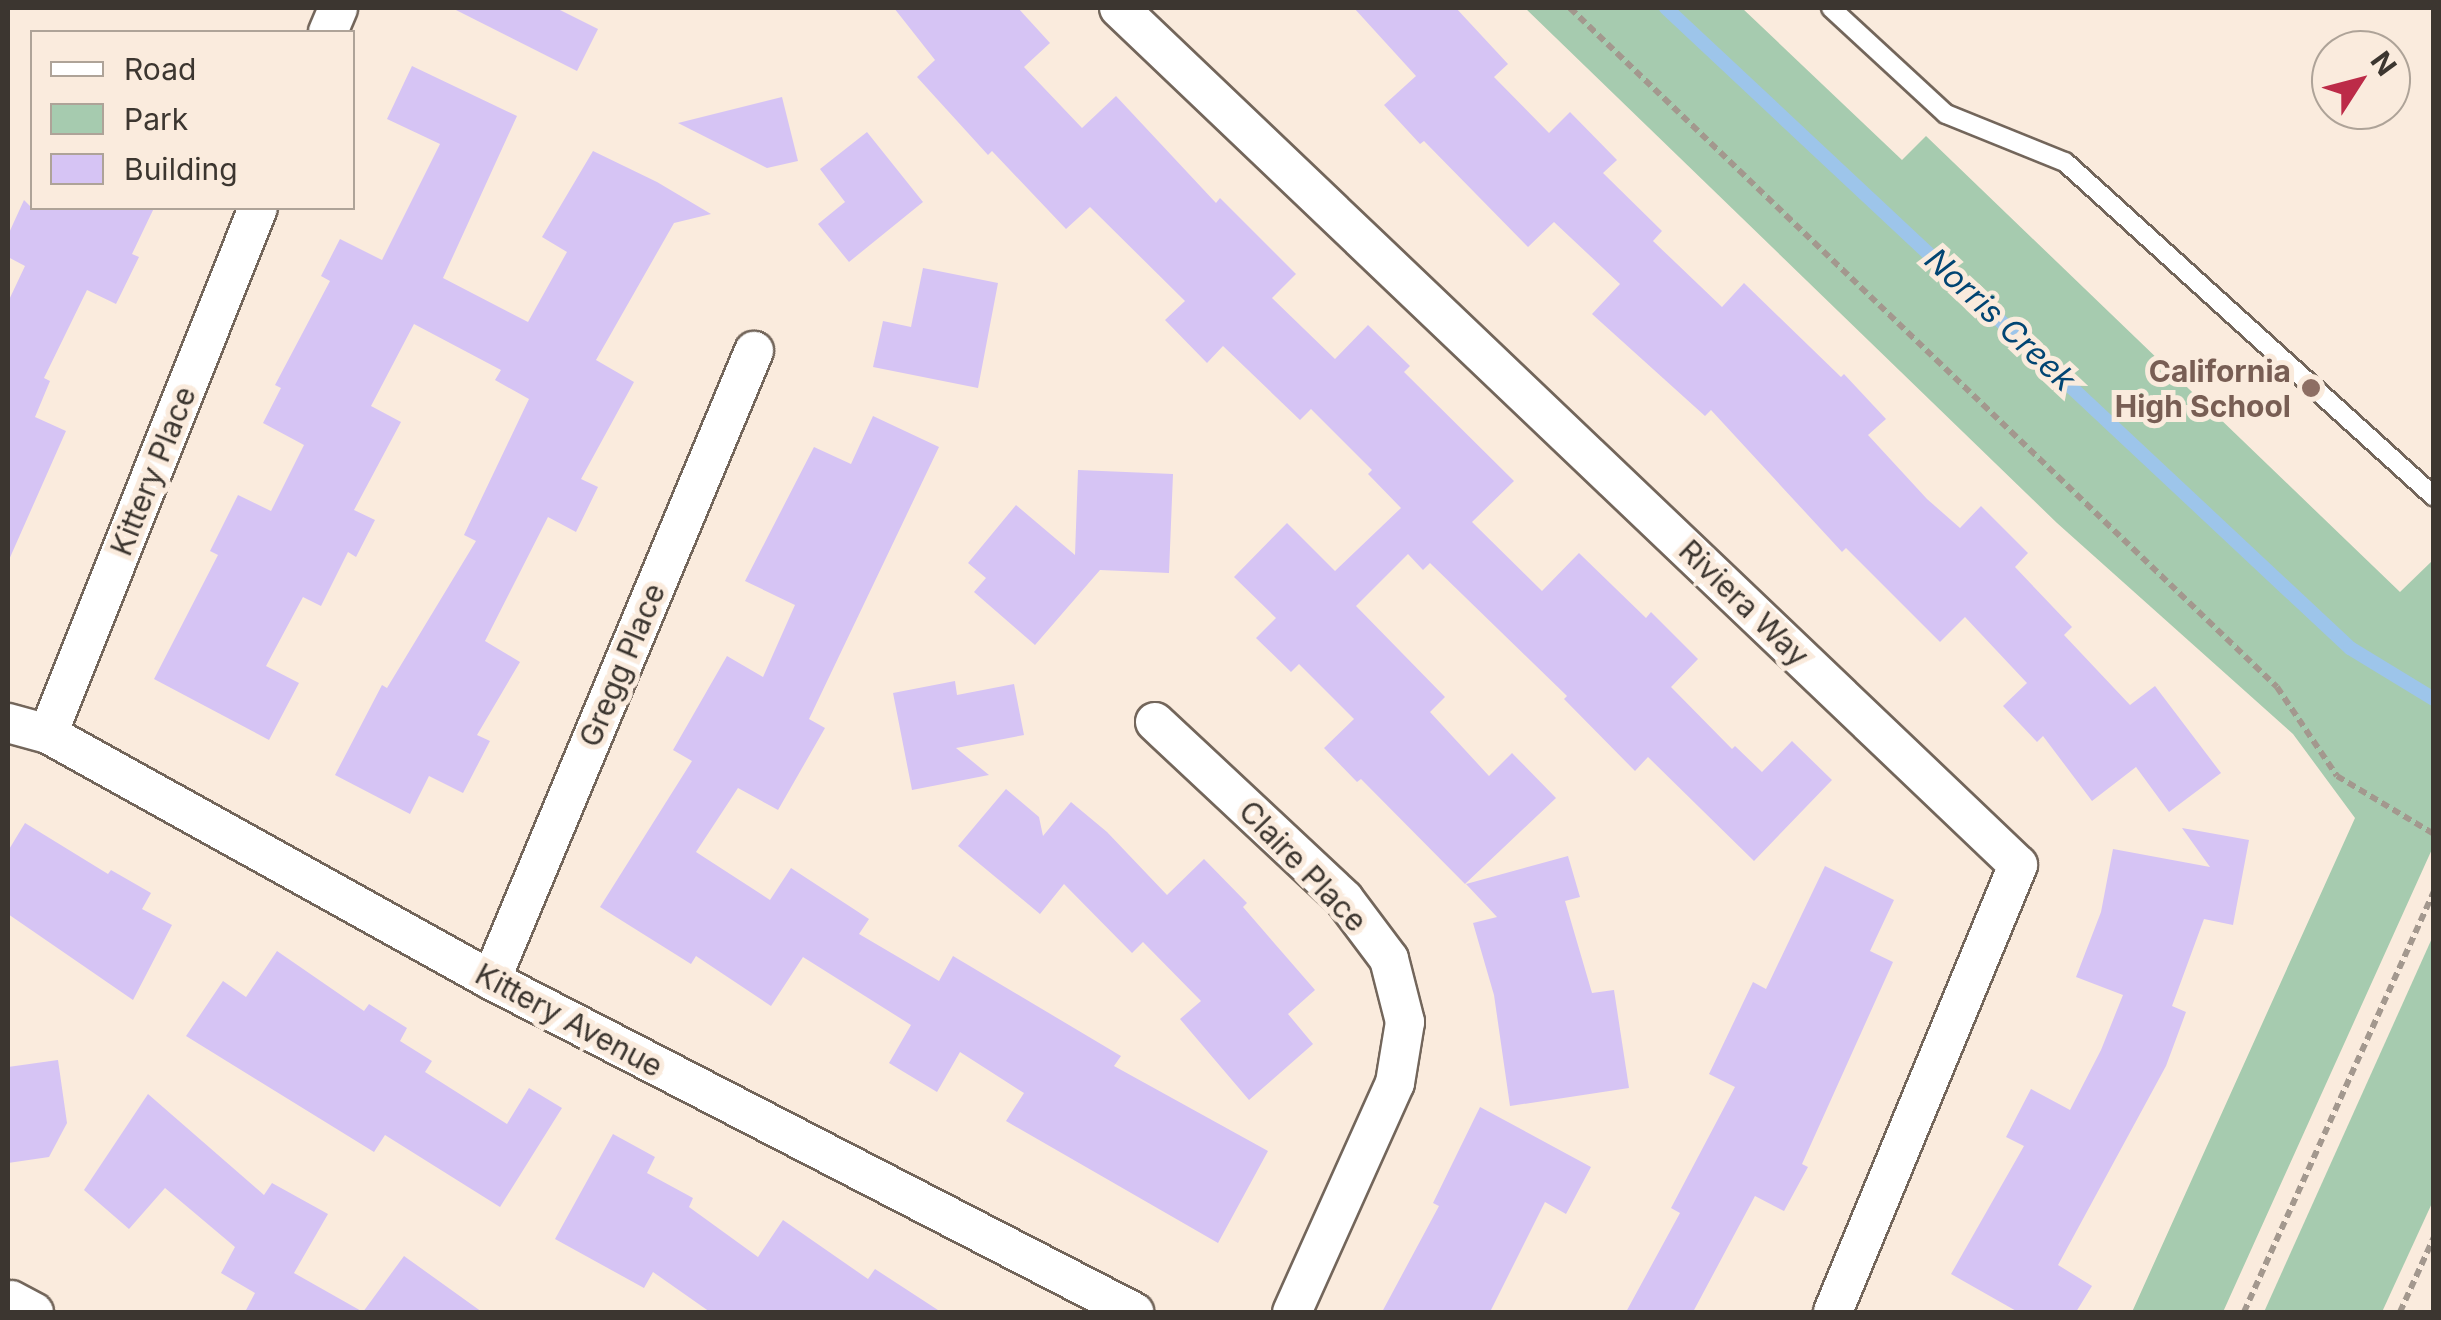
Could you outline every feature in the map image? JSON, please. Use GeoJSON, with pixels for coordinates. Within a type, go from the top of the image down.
{"type":"FeatureCollection","features":[{"type":"Feature","properties":{"kind":"street","name":"Riviera Way"},"geometry":{"type":"LineString","coordinates":[[1119,8],[2018,866],[1833,1312]]}},
{"type":"Feature","properties":{"kind":"street","name":"Kittery Place"},"geometry":{"type":"LineString","coordinates":[[48,734],[257,210]]}},
{"type":"Feature","properties":{"kind":"street","name":"Gregg Place"},"geometry":{"type":"LineString","coordinates":[[491,980],[754,351]]}},
{"type":"Feature","properties":{"kind":"street","name":"Claire Place"},"geometry":{"type":"LineString","coordinates":[[1155,722],[1344,899],[1389,959],[1405,1022],[1395,1083],[1292,1312]]}},
{"type":"Feature","properties":{"kind":"street","name":"Kittery Avenue"},"geometry":{"type":"LineString","coordinates":[[8,723],[48,734],[491,980],[1134,1312]]}},
{"type":"Feature","properties":{"kind":"lane"},"geometry":{"type":"LineString","coordinates":[[1831,8],[1946,114],[2065,162],[2434,497]]}},
{"type":"Feature","properties":{"kind":"path"},"geometry":{"type":"LineString","coordinates":[[1570,8],[2277,686],[2337,776],[2434,834]]}},
{"type":"Feature","properties":{"kind":"path"},"geometry":{"type":"LineString","coordinates":[[2244,1312],[2434,891]]}},
{"type":"Feature","properties":{"kind":"path"},"geometry":{"type":"LineString","coordinates":[[2400,1312],[2434,1237]]}},
{"type":"Feature","properties":{"kind":"green space"},"geometry":{"type":"Polygon","coordinates":[[[1525,8],[1742,8],[1902,160],[1926,136],[2400,592],[2433,560],[2433,847],[2223,1312],[2132,1312],[2355,818],[2293,734],[2057,523],[1525,8]]]}},
{"type":"Feature","properties":{"kind":"green space"},"geometry":{"type":"Polygon","coordinates":[[[2433,936],[2433,1201],[2382,1312],[2264,1312],[2433,936]]]}},
{"type":"Feature","properties":{"kind":"building"},"geometry":{"type":"Polygon","coordinates":[[[452,8],[556,8],[598,29],[577,71],[452,8]]]}},
{"type":"Feature","properties":{"kind":"building"},"geometry":{"type":"Polygon","coordinates":[[[894,8],[1018,8],[1050,43],[1024,67],[1082,128],[1116,96],[1216,203],[1220,198],[1296,274],[1272,298],[1335,359],[1368,325],[1410,366],[1404,372],[1514,481],[1472,522],[1542,591],[1579,553],[1646,618],[1651,612],[1698,659],[1671,687],[1732,749],[1735,746],[1762,772],[1792,741],[1832,780],[1754,861],[1648,757],[1635,771],[1564,699],[1567,696],[1430,563],[1423,570],[1408,554],[1356,606],[1445,697],[1430,712],[1489,776],[1512,753],[1556,798],[1465,884],[1361,779],[1357,782],[1324,748],[1354,719],[1299,664],[1291,672],[1256,638],[1276,618],[1234,577],[1287,523],[1335,571],[1401,508],[1368,474],[1372,470],[1311,409],[1300,420],[1223,346],[1207,363],[1165,320],[1185,301],[1090,207],[1066,229],[992,151],[988,155],[917,77],[935,60],[894,8]]]}},
{"type":"Feature","properties":{"kind":"building"},"geometry":{"type":"Polygon","coordinates":[[[1354,8],[1456,8],[1508,64],[1494,77],[1549,133],[1570,112],[1617,160],[1603,173],[1662,231],[1653,241],[1722,307],[1744,283],[1841,377],[1844,374],[1886,419],[1868,435],[1927,499],[1960,528],[1981,506],[2028,553],[2015,567],[2072,627],[2064,635],[2130,705],[2155,686],[2221,773],[2169,812],[2136,767],[2092,801],[2043,736],[2037,742],[2003,706],[2027,683],[1965,617],[1940,642],[1846,548],[1842,552],[1711,410],[1705,416],[1592,314],[1620,284],[1554,222],[1528,247],[1424,141],[1420,144],[1384,105],[1416,76],[1354,8]]]}},
{"type":"Feature","properties":{"kind":"building"},"geometry":{"type":"Polygon","coordinates":[[[412,66],[517,116],[443,278],[528,322],[567,252],[542,237],[593,151],[711,214],[674,223],[596,360],[634,382],[581,479],[598,487],[576,532],[548,517],[485,641],[520,662],[477,735],[490,741],[463,793],[429,776],[410,814],[335,775],[382,685],[387,688],[476,541],[464,535],[529,399],[495,380],[501,370],[414,324],[371,406],[401,422],[354,510],[375,520],[356,557],[348,552],[321,606],[303,597],[266,666],[299,683],[269,740],[154,679],[218,555],[210,551],[238,495],[271,511],[304,445],[263,423],[281,388],[275,385],[330,281],[321,276],[340,239],[382,260],[440,144],[387,119],[412,66]]]}},
{"type":"Feature","properties":{"kind":"building"},"geometry":{"type":"Polygon","coordinates":[[[782,97],[798,161],[767,168],[678,123],[782,97]]]}},
{"type":"Feature","properties":{"kind":"building"},"geometry":{"type":"Polygon","coordinates":[[[867,132],[923,202],[849,262],[818,224],[845,202],[820,169],[867,132]]]}},
{"type":"Feature","properties":{"kind":"building"},"geometry":{"type":"Polygon","coordinates":[[[24,200],[30,210],[153,210],[132,254],[139,257],[116,304],[87,290],[44,378],[50,381],[35,417],[66,431],[8,562],[8,302],[25,266],[8,257],[8,235],[24,200]]]}},
{"type":"Feature","properties":{"kind":"building"},"geometry":{"type":"Polygon","coordinates":[[[923,268],[998,283],[978,388],[873,367],[883,321],[911,327],[923,268]]]}},
{"type":"Feature","properties":{"kind":"building"},"geometry":{"type":"Polygon","coordinates":[[[873,416],[939,447],[809,719],[825,728],[778,810],[738,788],[696,852],[770,900],[791,868],[869,919],[859,934],[939,981],[953,956],[1121,1056],[1114,1066],[1268,1151],[1218,1243],[1006,1121],[1024,1093],[960,1052],[937,1092],[889,1063],[911,1025],[803,957],[771,1006],[696,956],[691,964],[600,907],[692,761],[673,750],[727,656],[763,677],[795,605],[745,581],[814,447],[851,464],[873,416]]]}},
{"type":"Feature","properties":{"kind":"building"},"geometry":{"type":"Polygon","coordinates":[[[1078,470],[1173,474],[1169,573],[1100,570],[1035,645],[974,592],[986,578],[968,563],[1016,505],[1075,555],[1078,470]]]}},
{"type":"Feature","properties":{"kind":"building"},"geometry":{"type":"Polygon","coordinates":[[[955,681],[957,695],[1014,684],[1024,735],[956,748],[989,775],[912,790],[893,693],[955,681]]]}},
{"type":"Feature","properties":{"kind":"building"},"geometry":{"type":"Polygon","coordinates":[[[1006,789],[1039,817],[1043,836],[1071,802],[1107,832],[1167,895],[1204,859],[1247,903],[1243,907],[1315,990],[1288,1014],[1313,1044],[1249,1100],[1180,1019],[1201,1001],[1143,942],[1132,953],[1064,884],[1040,914],[958,846],[1006,789]]]}},
{"type":"Feature","properties":{"kind":"building"},"geometry":{"type":"Polygon","coordinates":[[[25,823],[108,874],[111,870],[151,893],[142,909],[172,925],[133,1000],[8,914],[8,851],[25,823]]]}},
{"type":"Feature","properties":{"kind":"building"},"geometry":{"type":"Polygon","coordinates":[[[2182,828],[2249,840],[2233,925],[2204,919],[2172,1006],[2186,1012],[2166,1066],[2058,1265],[2092,1286],[2076,1312],[2018,1312],[1951,1274],[2024,1146],[2006,1137],[2031,1089],[2070,1110],[2101,1050],[2123,995],[2076,977],[2101,912],[2113,849],[2210,867],[2182,828]]]}},
{"type":"Feature","properties":{"kind":"building"},"geometry":{"type":"Polygon","coordinates":[[[1568,856],[1580,897],[1565,901],[1592,993],[1614,990],[1629,1088],[1510,1106],[1494,995],[1473,923],[1497,917],[1466,884],[1568,856]]]}},
{"type":"Feature","properties":{"kind":"building"},"geometry":{"type":"Polygon","coordinates":[[[1825,866],[1894,900],[1870,951],[1893,962],[1802,1164],[1808,1167],[1784,1211],[1755,1196],[1693,1312],[1626,1312],[1680,1213],[1671,1208],[1735,1087],[1709,1074],[1753,982],[1766,989],[1825,866]]]}},
{"type":"Feature","properties":{"kind":"building"},"geometry":{"type":"Polygon","coordinates":[[[277,951],[364,1011],[369,1004],[407,1028],[400,1041],[432,1061],[425,1072],[507,1124],[529,1088],[562,1108],[500,1207],[385,1135],[374,1152],[186,1036],[223,981],[246,997],[277,951]]]}},
{"type":"Feature","properties":{"kind":"building"},"geometry":{"type":"Polygon","coordinates":[[[58,1060],[67,1123],[49,1157],[8,1163],[8,1067],[58,1060]]]}},
{"type":"Feature","properties":{"kind":"building"},"geometry":{"type":"Polygon","coordinates":[[[148,1094],[264,1195],[272,1183],[328,1214],[294,1273],[363,1312],[245,1312],[255,1293],[221,1273],[235,1247],[165,1188],[129,1229],[84,1190],[148,1094]]]}},
{"type":"Feature","properties":{"kind":"building"},"geometry":{"type":"Polygon","coordinates":[[[1480,1107],[1591,1167],[1566,1214],[1545,1202],[1490,1312],[1382,1312],[1439,1206],[1433,1203],[1480,1107]]]}},
{"type":"Feature","properties":{"kind":"building"},"geometry":{"type":"Polygon","coordinates":[[[613,1134],[655,1157],[647,1173],[693,1198],[689,1207],[758,1257],[783,1220],[868,1279],[875,1269],[941,1312],[710,1312],[653,1272],[644,1288],[555,1239],[613,1134]]]}},
{"type":"Feature","properties":{"kind":"building"},"geometry":{"type":"Polygon","coordinates":[[[404,1256],[482,1312],[363,1312],[404,1256]]]}},
{"type":"Feature","properties":{"kind":"waterway","name":"Norris Creek"},"geometry":{"type":"LineString","coordinates":[[1666,8],[2350,648],[2434,699]]}},
{"type":"Feature","properties":{"kind":"place","name":"California High School"},"geometry":{"type":"Point","coordinates":[2311,388]}}]}
